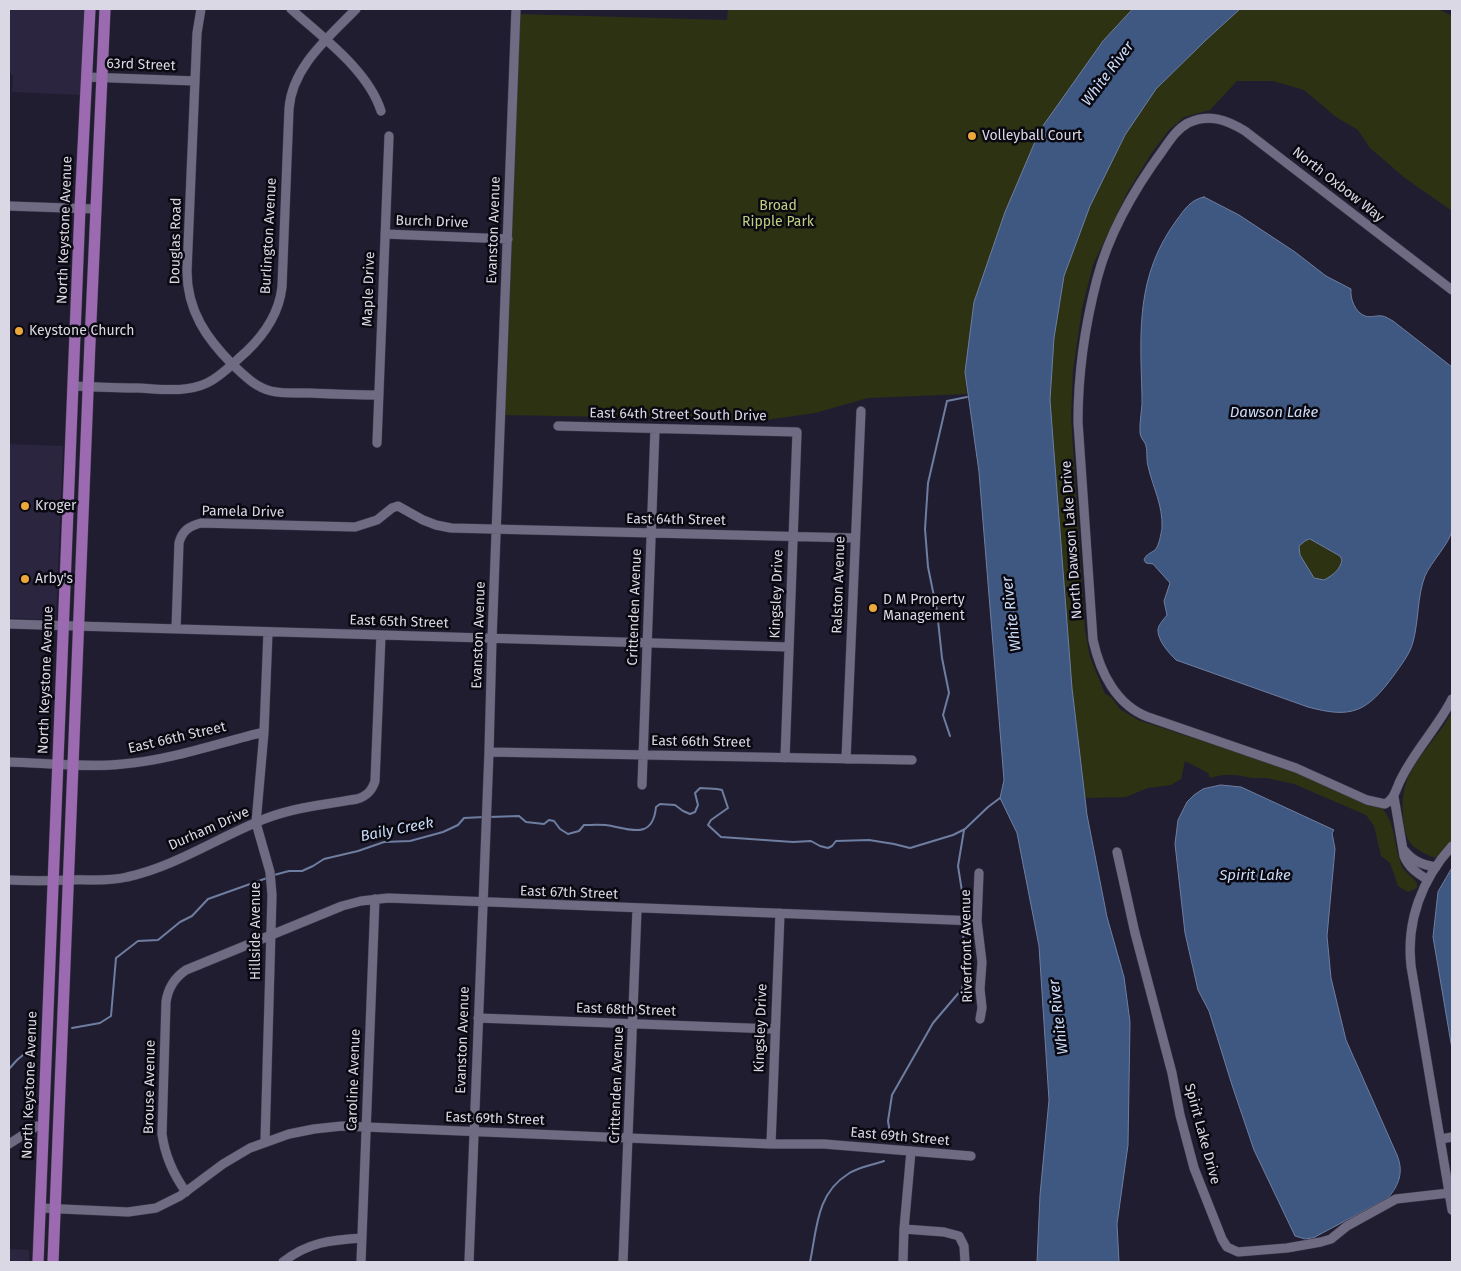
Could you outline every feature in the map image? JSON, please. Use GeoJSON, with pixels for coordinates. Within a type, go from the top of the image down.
{"type":"FeatureCollection","features":[{"type":"Feature","properties":{"kind":"main road","name":"North Keystone Avenue"},"geometry":{"type":"LineString","coordinates":[[66,764],[64,626],[80,208],[90,9]]}},
{"type":"Feature","properties":{"kind":"main road","name":"North Keystone Avenue"},"geometry":{"type":"LineString","coordinates":[[38,1262],[48,1026],[61,881],[66,764],[79,626],[95,208],[105,9]]}},
{"type":"Feature","properties":{"kind":"main road","name":"North Keystone Avenue"},"geometry":{"type":"LineString","coordinates":[[53,1262],[64,1017],[61,881]]}},
{"type":"Feature","properties":{"kind":"street","name":"Douglas Road"},"geometry":{"type":"LineString","coordinates":[[201,9],[197,30],[187,271],[188,288],[195,313],[205,334],[232,364],[254,384],[272,392],[378,395]]}},
{"type":"Feature","properties":{"kind":"street"},"geometry":{"type":"LineString","coordinates":[[291,9],[363,77],[374,93],[381,111]]}},
{"type":"Feature","properties":{"kind":"street","name":"Burlington Avenue"},"geometry":{"type":"LineString","coordinates":[[73,386],[189,388],[208,382],[232,364],[267,329],[280,300],[283,280],[290,103],[293,87],[300,72],[356,9]]}},
{"type":"Feature","properties":{"kind":"street","name":"Evanston Avenue"},"geometry":{"type":"LineString","coordinates":[[469,1262],[516,9]]}},
{"type":"Feature","properties":{"kind":"street","name":"63rd Street"},"geometry":{"type":"LineString","coordinates":[[86,77],[195,81]]}},
{"type":"Feature","properties":{"kind":"street","name":"North Oxbow Way"},"geometry":{"type":"LineString","coordinates":[[1201,118],[1218,118],[1246,131],[1452,290]]}},
{"type":"Feature","properties":{"kind":"street","name":"North Dawson Lake Drive"},"geometry":{"type":"LineString","coordinates":[[1201,118],[1188,123],[1175,133],[1151,165],[1121,218],[1101,264],[1087,326],[1078,404],[1078,422],[1095,650],[1108,682],[1120,698],[1138,712],[1296,768],[1367,800],[1390,801]]}},
{"type":"Feature","properties":{"kind":"street","name":"Maple Drive"},"geometry":{"type":"LineString","coordinates":[[377,443],[389,136]]}},
{"type":"Feature","properties":{"kind":"street"},"geometry":{"type":"LineString","coordinates":[[9,206],[95,208]]}},
{"type":"Feature","properties":{"kind":"street","name":"Burch Drive"},"geometry":{"type":"LineString","coordinates":[[385,234],[508,239]]}},
{"type":"Feature","properties":{"kind":"street","name":"Ralston Avenue"},"geometry":{"type":"LineString","coordinates":[[846,760],[861,411]]}},
{"type":"Feature","properties":{"kind":"street","name":"East 64th Street South Drive"},"geometry":{"type":"LineString","coordinates":[[558,426],[797,432]]}},
{"type":"Feature","properties":{"kind":"street","name":"Crittenden Avenue"},"geometry":{"type":"LineString","coordinates":[[642,785],[655,429]]}},
{"type":"Feature","properties":{"kind":"street","name":"Kingsley Drive"},"geometry":{"type":"LineString","coordinates":[[785,758],[797,432]]}},
{"type":"Feature","properties":{"kind":"street","name":"Pamela Drive"},"geometry":{"type":"LineString","coordinates":[[176,629],[179,543],[184,532],[192,526],[201,523],[348,528],[377,520],[395,506],[402,506],[423,520],[436,525],[452,528],[497,530]]}},
{"type":"Feature","properties":{"kind":"street","name":"East 64th Street"},"geometry":{"type":"LineString","coordinates":[[497,530],[855,538]]}},
{"type":"Feature","properties":{"kind":"street","name":"East 65th Street"},"geometry":{"type":"LineString","coordinates":[[9,624],[789,647]]}},
{"type":"Feature","properties":{"kind":"street","name":"Hillside Avenue"},"geometry":{"type":"LineString","coordinates":[[265,1142],[271,935],[270,876],[256,823],[264,732],[268,632]]}},
{"type":"Feature","properties":{"kind":"street","name":"Durham Drive"},"geometry":{"type":"LineString","coordinates":[[9,880],[105,880],[134,876],[197,851],[256,823],[280,814],[357,799],[368,794],[373,788],[375,781],[380,635]]}},
{"type":"Feature","properties":{"kind":"street"},"geometry":{"type":"LineString","coordinates":[[1428,880],[1407,864],[1390,801],[1404,773],[1441,719],[1452,699]]}},
{"type":"Feature","properties":{"kind":"street","name":"East 66th Street"},"geometry":{"type":"LineString","coordinates":[[9,762],[107,765],[138,763],[264,732]]}},
{"type":"Feature","properties":{"kind":"street","name":"East 66th Street"},"geometry":{"type":"LineString","coordinates":[[489,752],[912,760]]}},
{"type":"Feature","properties":{"kind":"street"},"geometry":{"type":"LineString","coordinates":[[1452,846],[1428,880],[1415,911],[1410,953],[1452,1210]]}},
{"type":"Feature","properties":{"kind":"street","name":"Spirit Lake Drive"},"geometry":{"type":"LineString","coordinates":[[1117,852],[1135,934],[1172,1073],[1180,1115],[1194,1168],[1222,1239],[1227,1247],[1238,1252],[1288,1248],[1322,1242],[1396,1198],[1449,1192]]}},
{"type":"Feature","properties":{"kind":"street"},"geometry":{"type":"LineString","coordinates":[[1404,853],[1416,862],[1436,867]]}},
{"type":"Feature","properties":{"kind":"street","name":"Riverfront Avenue"},"geometry":{"type":"LineString","coordinates":[[979,872],[978,921],[982,962],[980,989],[982,1008],[980,1019]]}},
{"type":"Feature","properties":{"kind":"street","name":"East 67th Street"},"geometry":{"type":"LineString","coordinates":[[176,978],[188,970],[342,906],[361,901],[388,898],[978,921]]}},
{"type":"Feature","properties":{"kind":"street","name":"Caroline Avenue"},"geometry":{"type":"LineString","coordinates":[[362,1262],[375,899]]}},
{"type":"Feature","properties":{"kind":"street","name":"Crittenden Avenue"},"geometry":{"type":"LineString","coordinates":[[623,1262],[637,909]]}},
{"type":"Feature","properties":{"kind":"street","name":"Kingsley Drive"},"geometry":{"type":"LineString","coordinates":[[770,1144],[780,913]]}},
{"type":"Feature","properties":{"kind":"street","name":"Brouse Avenue"},"geometry":{"type":"LineString","coordinates":[[176,978],[168,991],[166,1002],[162,1127],[168,1159],[175,1176],[186,1192]]}},
{"type":"Feature","properties":{"kind":"street","name":"East 68th Street"},"geometry":{"type":"LineString","coordinates":[[478,1018],[774,1029]]}},
{"type":"Feature","properties":{"kind":"street"},"geometry":{"type":"LineString","coordinates":[[9,1144],[38,1126]]}},
{"type":"Feature","properties":{"kind":"street","name":"East 69th Street"},"geometry":{"type":"LineString","coordinates":[[40,1208],[140,1212],[162,1206],[186,1192],[228,1161],[265,1142],[289,1134],[342,1126],[770,1144],[824,1144],[970,1156]]}},
{"type":"Feature","properties":{"kind":"street"},"geometry":{"type":"LineString","coordinates":[[1440,1139],[1452,1137]]}},
{"type":"Feature","properties":{"kind":"street"},"geometry":{"type":"LineString","coordinates":[[903,1262],[911,1151]]}},
{"type":"Feature","properties":{"kind":"street"},"geometry":{"type":"LineString","coordinates":[[904,1229],[944,1232],[959,1236],[964,1246],[965,1262]]}},
{"type":"Feature","properties":{"kind":"street"},"geometry":{"type":"LineString","coordinates":[[283,1262],[299,1251],[314,1245],[332,1240],[362,1238]]}},
{"type":"Feature","properties":{"kind":"shaded area"},"geometry":{"type":"Polygon","coordinates":[[[9,9],[87,9],[81,95],[12,92],[13,76],[9,71],[9,9]]]}},
{"type":"Feature","properties":{"kind":"shaded area"},"geometry":{"type":"Polygon","coordinates":[[[9,444],[63,446],[56,620],[9,618],[9,444]]]}},
{"type":"Feature","properties":{"kind":"shaded area"},"geometry":{"type":"Polygon","coordinates":[[[9,1249],[29,1250],[29,1262],[9,1262],[9,1249]]]}},
{"type":"Feature","properties":{"kind":"green space","name":"Broad Ripple Park"},"geometry":{"type":"Polygon","coordinates":[[[728,9],[1133,9],[1103,41],[1040,130],[1005,212],[974,302],[965,372],[967,394],[868,398],[815,413],[752,422],[673,418],[501,415],[516,14],[727,20],[728,9]]]}},
{"type":"Feature","properties":{"kind":"green space"},"geometry":{"type":"Polygon","coordinates":[[[1240,9],[1438,9],[1452,16],[1452,211],[1405,178],[1370,148],[1358,130],[1336,117],[1304,90],[1273,81],[1237,81],[1210,110],[1184,117],[1169,130],[1151,154],[1127,193],[1093,265],[1082,309],[1073,371],[1071,416],[1085,630],[1090,657],[1105,694],[1111,697],[1120,709],[1138,720],[1285,768],[1382,808],[1393,829],[1403,868],[1417,883],[1417,888],[1408,892],[1398,886],[1390,863],[1381,856],[1374,826],[1366,815],[1294,784],[1267,778],[1236,775],[1210,778],[1208,773],[1185,761],[1181,779],[1171,785],[1148,788],[1126,797],[1085,798],[1072,688],[1050,400],[1054,338],[1064,276],[1090,206],[1125,135],[1156,89],[1240,9]]]}},
{"type":"Feature","properties":{"kind":"green space"},"geometry":{"type":"Polygon","coordinates":[[[1310,539],[1340,556],[1342,560],[1336,572],[1324,580],[1313,578],[1300,555],[1299,546],[1310,539]]]}},
{"type":"Feature","properties":{"kind":"green space"},"geometry":{"type":"Polygon","coordinates":[[[1452,712],[1452,841],[1435,858],[1420,851],[1408,839],[1404,825],[1403,799],[1411,772],[1452,712]]]}},
{"type":"Feature","properties":{"kind":"water","name":"White River"},"geometry":{"type":"Polygon","coordinates":[[[1133,9],[1240,9],[1156,89],[1125,135],[1090,206],[1064,276],[1054,338],[1050,400],[1072,688],[1087,815],[1107,917],[1124,977],[1130,1022],[1128,1145],[1117,1224],[1119,1262],[1037,1262],[1040,1195],[1049,1100],[1039,946],[1017,833],[1000,798],[1004,780],[979,472],[965,372],[974,302],[1005,212],[1040,130],[1103,41],[1133,9]]]}},
{"type":"Feature","properties":{"kind":"water","name":"Dawson Lake"},"geometry":{"type":"Polygon","coordinates":[[[1204,197],[1239,215],[1295,252],[1326,276],[1351,289],[1351,297],[1358,312],[1367,317],[1383,316],[1393,321],[1452,367],[1453,524],[1451,535],[1425,576],[1415,634],[1408,655],[1394,675],[1367,705],[1347,712],[1323,711],[1308,707],[1176,660],[1159,638],[1158,629],[1167,615],[1164,601],[1170,583],[1153,564],[1146,563],[1144,560],[1147,555],[1155,550],[1160,540],[1162,520],[1148,466],[1146,446],[1140,433],[1142,400],[1141,326],[1147,283],[1163,242],[1185,209],[1199,198],[1204,197]],[[1310,539],[1299,546],[1300,555],[1314,578],[1324,580],[1333,574],[1341,564],[1340,556],[1310,539]]]}},
{"type":"Feature","properties":{"kind":"water","name":"Spirit Lake"},"geometry":{"type":"Polygon","coordinates":[[[1221,785],[1241,787],[1334,830],[1332,833],[1335,849],[1327,936],[1331,978],[1346,1040],[1397,1155],[1400,1173],[1398,1183],[1388,1198],[1313,1238],[1305,1239],[1295,1236],[1254,1150],[1209,1011],[1198,990],[1185,933],[1175,844],[1178,820],[1187,802],[1194,795],[1203,789],[1221,785]]]}},
{"type":"Feature","properties":{"kind":"water"},"geometry":{"type":"Polygon","coordinates":[[[1452,868],[1452,1049],[1433,937],[1438,892],[1452,868]]]}},
{"type":"Feature","properties":{"kind":"waterway"},"geometry":{"type":"LineString","coordinates":[[950,736],[943,715],[949,693],[942,658],[937,611],[928,567],[925,529],[928,483],[947,401],[967,397]]}},
{"type":"Feature","properties":{"kind":"waterway","name":"Baily Creek"},"geometry":{"type":"LineString","coordinates":[[489,817],[519,816],[526,822],[544,824],[549,820],[554,821],[560,829],[568,834],[579,831],[584,825],[605,825],[641,830],[647,828],[651,823],[656,807],[660,804],[675,805],[690,814],[695,812],[698,805],[695,793],[700,788],[714,789],[722,790],[728,808],[711,820],[708,825],[721,837],[793,842],[811,841],[828,848],[836,841],[869,840],[910,848],[953,835],[965,829],[1000,798]]}},
{"type":"Feature","properties":{"kind":"waterway","name":"Baily Creek"},"geometry":{"type":"LineString","coordinates":[[274,875],[289,871],[302,871],[324,859],[358,851],[384,842],[410,841],[443,832],[458,825],[464,818],[484,817]]}},
{"type":"Feature","properties":{"kind":"waterway"},"geometry":{"type":"LineString","coordinates":[[964,830],[958,866],[966,917]]}},
{"type":"Feature","properties":{"kind":"waterway","name":"Baily Creek"},"geometry":{"type":"LineString","coordinates":[[72,1028],[100,1023],[111,1016],[116,958],[138,941],[158,940],[180,922],[192,916],[208,899],[267,878]]}},
{"type":"Feature","properties":{"kind":"waterway"},"geometry":{"type":"LineString","coordinates":[[891,1139],[888,1121],[892,1095],[933,1023],[962,989],[966,968],[962,947],[965,924]]}},
{"type":"Feature","properties":{"kind":"waterway","name":"Baily Creek"},"geometry":{"type":"LineString","coordinates":[[9,1069],[35,1045]]}},
{"type":"Feature","properties":{"kind":"waterway"},"geometry":{"type":"LineString","coordinates":[[810,1262],[820,1213],[824,1202],[837,1182],[852,1172],[884,1161]]}},
{"type":"Feature","properties":{"kind":"place","name":"Volleyball Court"},"geometry":{"type":"Point","coordinates":[972,136]}},
{"type":"Feature","properties":{"kind":"place","name":"Keystone Church"},"geometry":{"type":"Point","coordinates":[19,331]}},
{"type":"Feature","properties":{"kind":"place","name":"Kroger"},"geometry":{"type":"Point","coordinates":[25,506]}},
{"type":"Feature","properties":{"kind":"place","name":"Arby's"},"geometry":{"type":"Point","coordinates":[25,579]}},
{"type":"Feature","properties":{"kind":"place","name":"D M Property Management"},"geometry":{"type":"Point","coordinates":[873,608]}}]}
